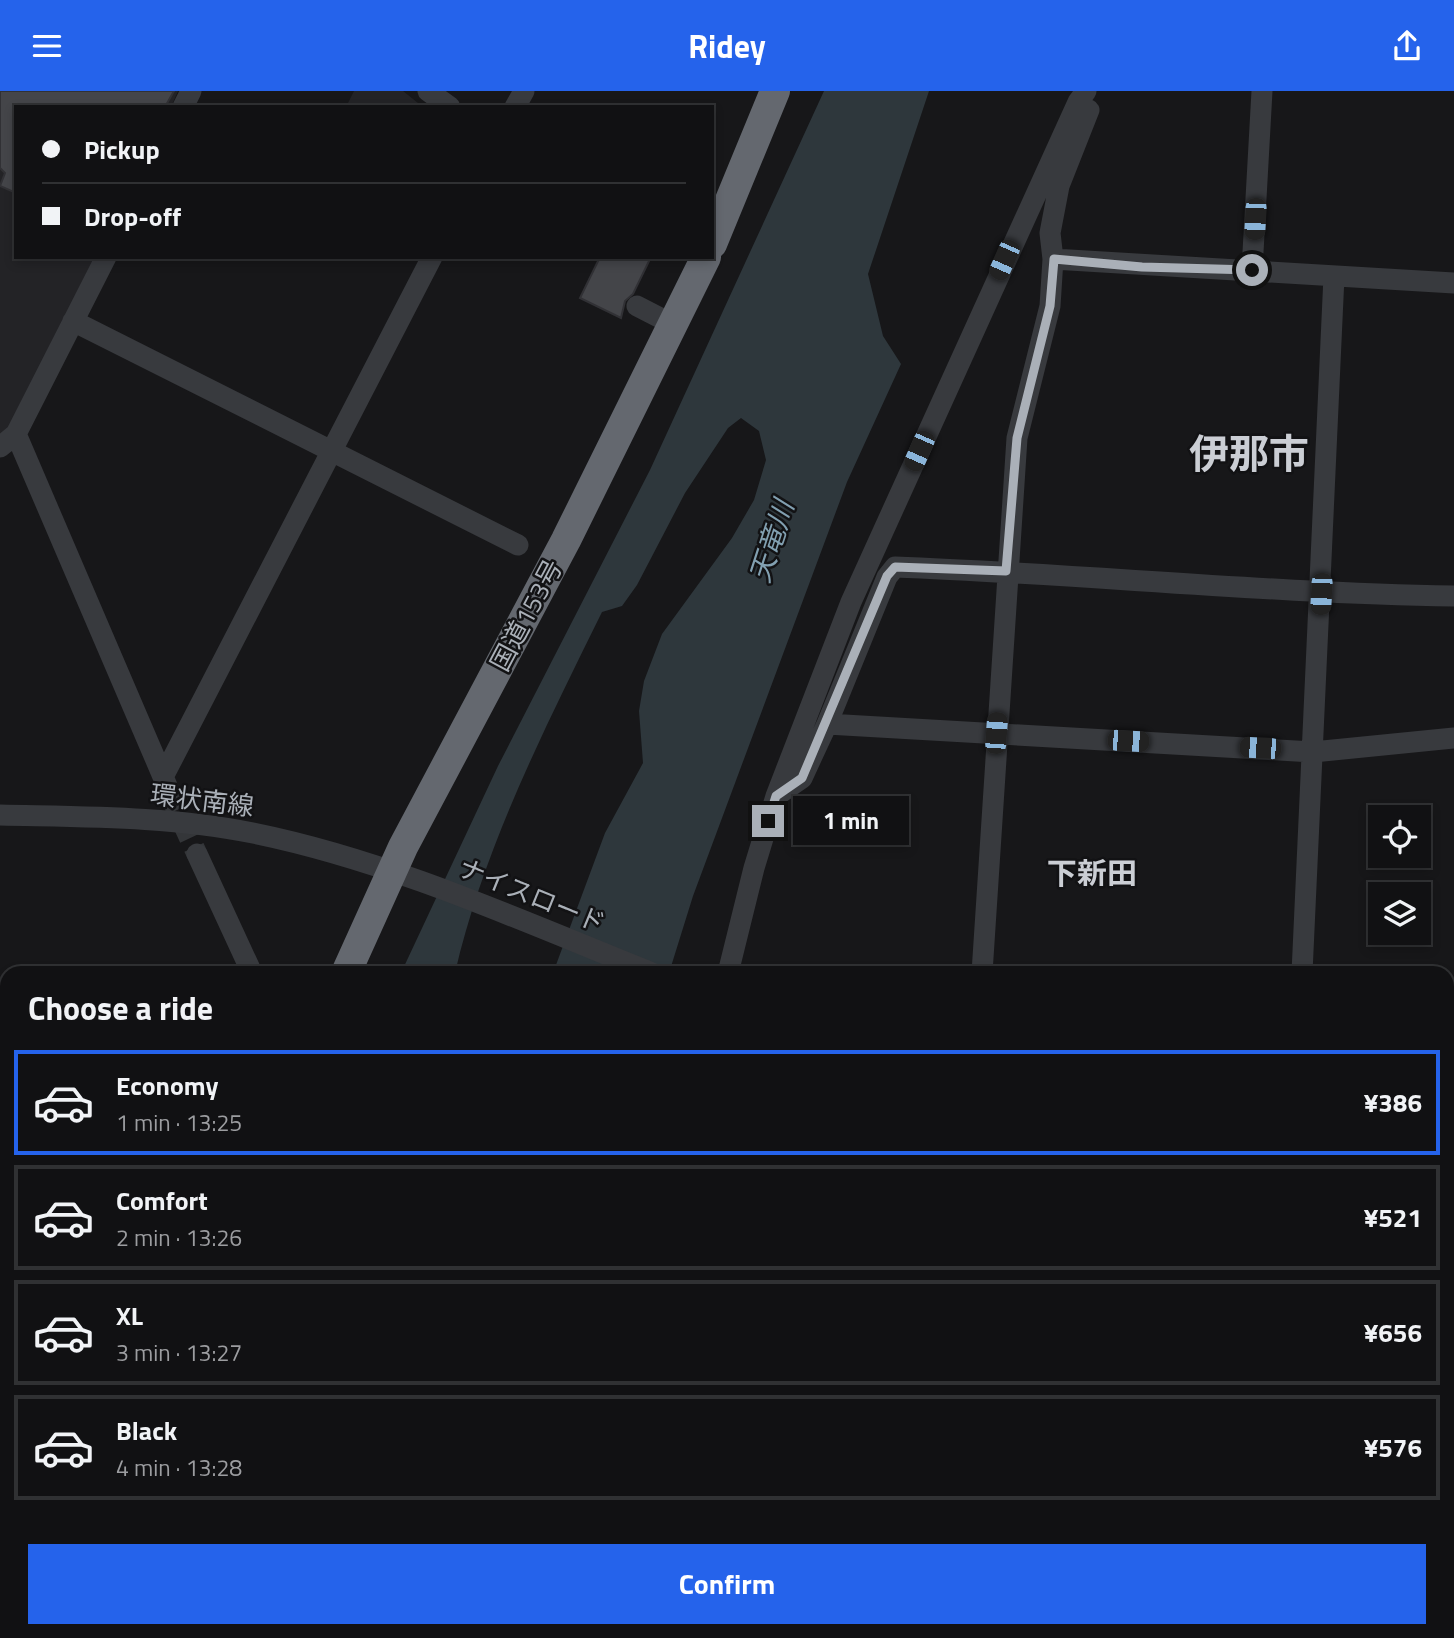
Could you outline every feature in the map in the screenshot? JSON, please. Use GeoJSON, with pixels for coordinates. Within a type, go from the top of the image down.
{"type":"FeatureCollection","features":[{"type":"Feature","properties":{"kind":"highway","name":"国道153号"},"geometry":{"type":"LineString","coordinates":[[714,238],[775,91]]}},
{"type":"Feature","properties":{"kind":"highway","name":"国道153号"},"geometry":{"type":"LineString","coordinates":[[349,966],[391,873],[566,540],[705,259]]}},
{"type":"Feature","properties":{"kind":"street"},"geometry":{"type":"LineString","coordinates":[[428,91],[447,105]]}},
{"type":"Feature","properties":{"kind":"street"},"geometry":{"type":"LineString","coordinates":[[730,966],[754,867],[776,796],[851,602],[1027,210],[1078,102],[1086,91]]}},
{"type":"Feature","properties":{"kind":"street"},"geometry":{"type":"LineString","coordinates":[[982,966],[1006,571],[1017,438],[1050,306],[1054,259],[1050,233],[1059,186],[1094,91]]}},
{"type":"Feature","properties":{"kind":"street"},"geometry":{"type":"LineString","coordinates":[[1252,270],[1262,91]]}},
{"type":"Feature","properties":{"kind":"street"},"geometry":{"type":"LineString","coordinates":[[105,259],[8,440],[166,784],[331,450],[431,259]]}},
{"type":"Feature","properties":{"kind":"street"},"geometry":{"type":"LineString","coordinates":[[1054,259],[1142,267],[1252,270],[1454,283]]}},
{"type":"Feature","properties":{"kind":"street"},"geometry":{"type":"LineString","coordinates":[[1302,966],[1334,276]]}},
{"type":"Feature","properties":{"kind":"street"},"geometry":{"type":"LineString","coordinates":[[637,306],[674,325]]}},
{"type":"Feature","properties":{"kind":"street"},"geometry":{"type":"LineString","coordinates":[[73,321],[518,545]]}},
{"type":"Feature","properties":{"kind":"street"},"geometry":{"type":"LineString","coordinates":[[776,796],[802,778],[887,576],[895,567],[1006,571],[1321,594],[1454,596]]}},
{"type":"Feature","properties":{"kind":"street"},"geometry":{"type":"LineString","coordinates":[[827,724],[1313,752],[1454,738]]}},
{"type":"Feature","properties":{"kind":"street","name":"環状南線"},"geometry":{"type":"LineString","coordinates":[[0,815],[203,825],[300,844],[391,873]]}},
{"type":"Feature","properties":{"kind":"street"},"geometry":{"type":"LineString","coordinates":[[197,854],[249,966]]}},
{"type":"Feature","properties":{"kind":"street","name":"ナイスロード"},"geometry":{"type":"LineString","coordinates":[[391,873],[428,884],[634,966]]}},
{"type":"Feature","properties":{"kind":"shaded area"},"geometry":{"type":"Polygon","coordinates":[[[0,91],[178,91],[172,105],[14,105],[14,259],[95,259],[0,448],[0,91]]]}},
{"type":"Feature","properties":{"kind":"shaded area"},"geometry":{"type":"Polygon","coordinates":[[[354,91],[403,91],[420,105],[347,105],[354,91]]]}},
{"type":"Feature","properties":{"kind":"water","name":"天竜川"},"geometry":{"type":"Polygon","coordinates":[[[824,91],[929,91],[868,274],[883,336],[901,364],[847,482],[693,896],[671,966],[556,966],[605,833],[643,763],[639,711],[644,681],[662,634],[732,538],[754,500],[766,460],[759,431],[741,418],[728,428],[685,493],[637,585],[622,606],[602,612],[538,744],[499,834],[467,926],[457,966],[404,966],[498,766],[650,470],[824,91]]]}},
{"type":"Feature","properties":{"kind":"building"},"geometry":{"type":"Polygon","coordinates":[[[0,91],[174,91],[166,105],[14,105],[14,192],[0,186],[5,173],[0,168],[0,91]]]}},
{"type":"Feature","properties":{"kind":"building"},"geometry":{"type":"Polygon","coordinates":[[[599,259],[650,259],[633,294],[625,301],[621,318],[580,298],[599,259]]]}},
{"type":"Feature","properties":{"kind":"tunnel"},"geometry":{"type":"LineString","coordinates":[[168,791],[197,854]]}},
{"type":"Feature","properties":{"kind":"district","name":"伊那市"},"geometry":{"type":"Point","coordinates":[1249,453]}},
{"type":"Feature","properties":{"kind":"district","name":"下新田"},"geometry":{"type":"Point","coordinates":[1092,873]}},
{"type":"Feature","properties":{"kind":"route"},"geometry":{"type":"LineString","coordinates":[[768,821],[776,796],[802,778],[852,665],[887,576],[895,567],[1006,571],[1017,438],[1050,306],[1054,259],[1142,267],[1252,270]]}}]}
